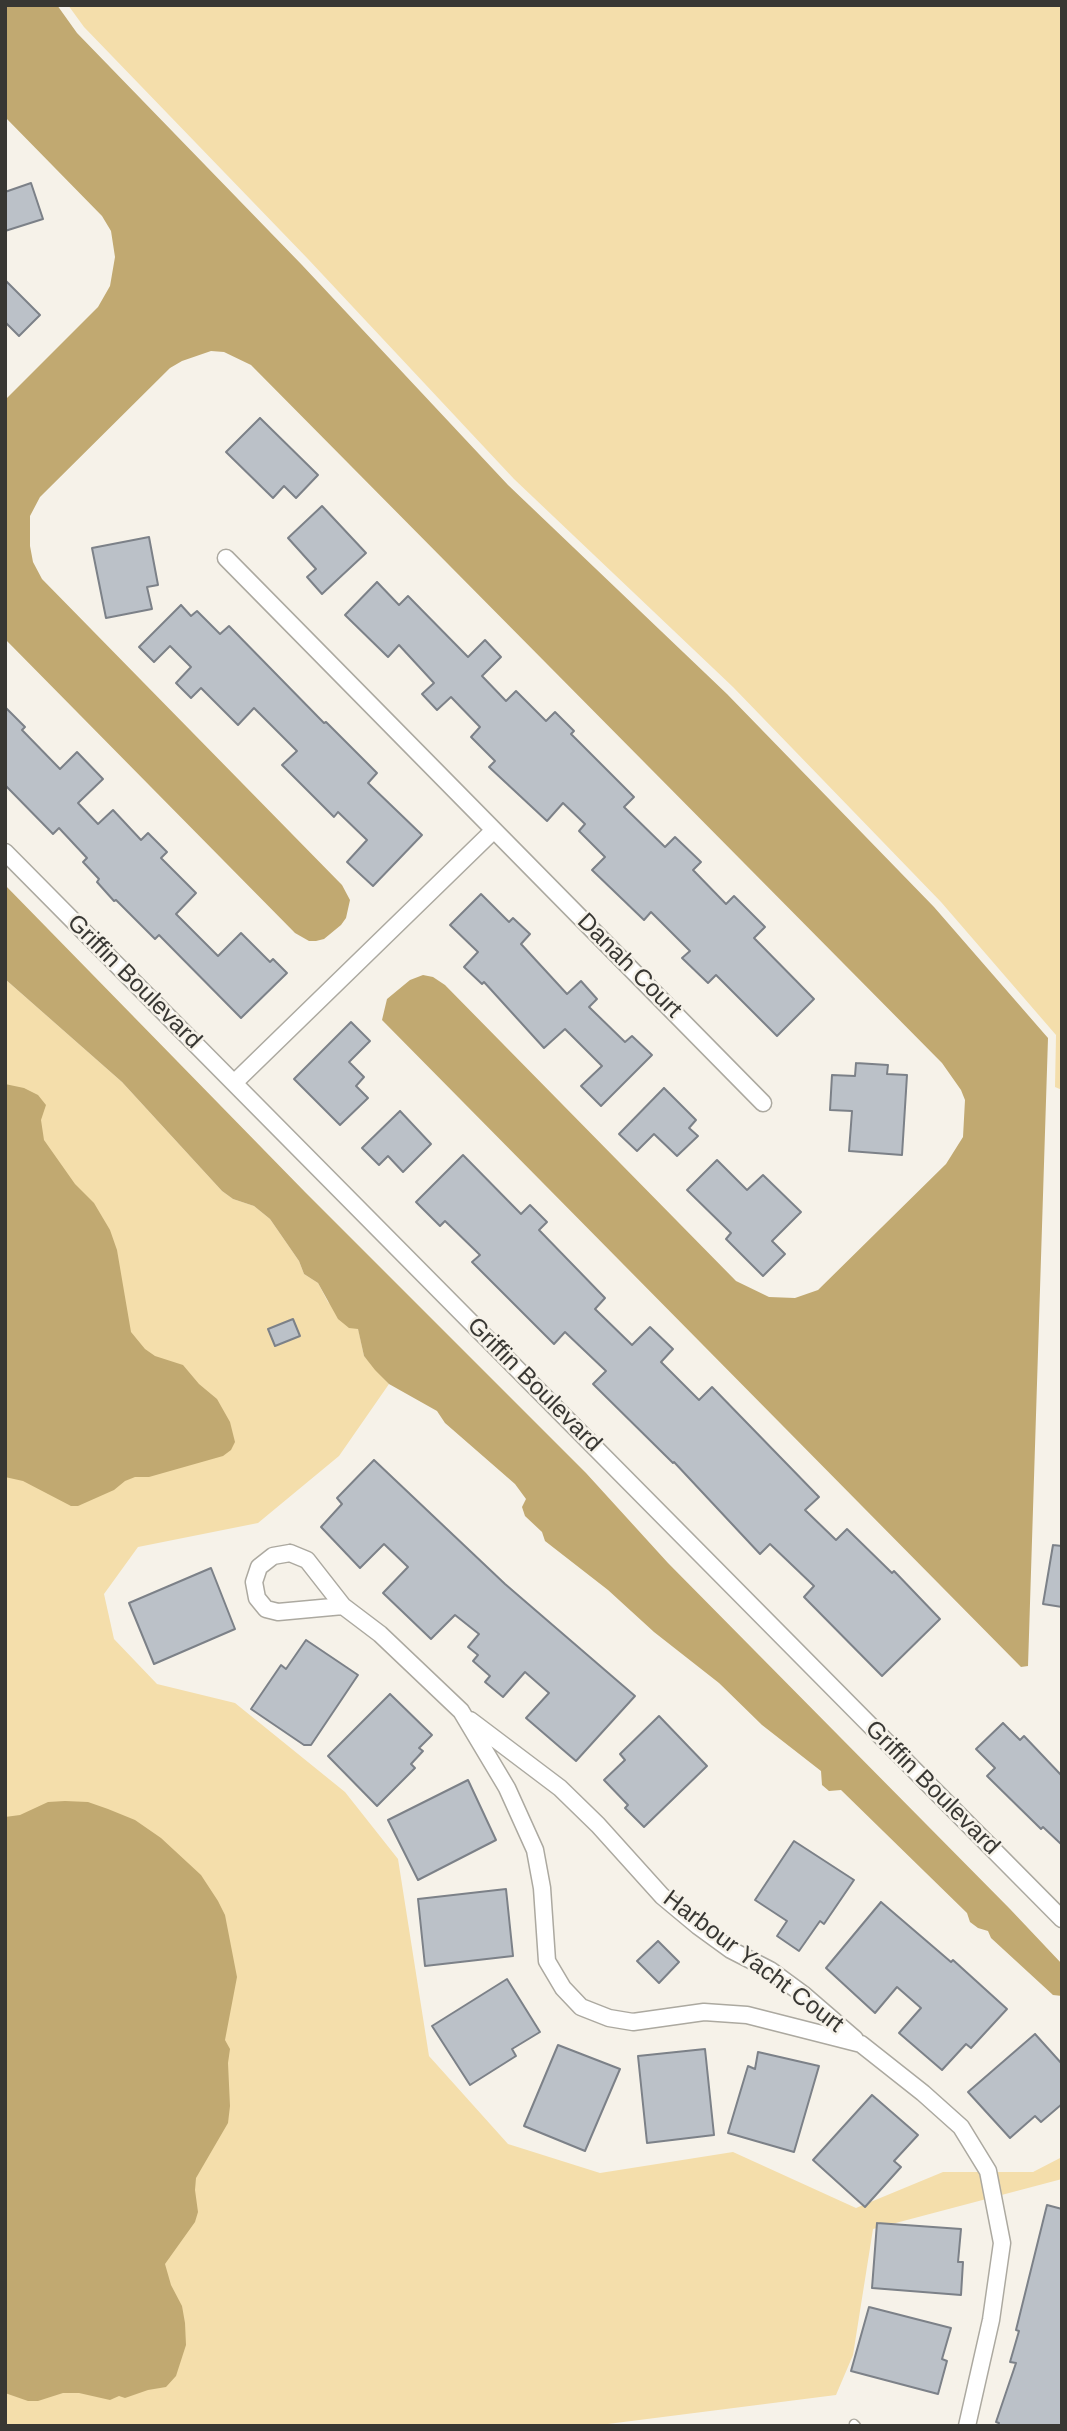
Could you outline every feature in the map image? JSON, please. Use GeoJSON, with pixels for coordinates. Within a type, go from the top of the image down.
{"type":"FeatureCollection","features":[{"type":"Feature","properties":{"kind":"street","name":"Danah Court"},"geometry":{"type":"LineString","coordinates":[[226,558],[763,1103]]}},
{"type":"Feature","properties":{"kind":"street"},"geometry":{"type":"LineString","coordinates":[[234,1083],[494,830]]}},
{"type":"Feature","properties":{"kind":"street","name":"Griffin Boulevard"},"geometry":{"type":"LineString","coordinates":[[5,852],[1062,1918]]}},
{"type":"Feature","properties":{"kind":"street","name":"Harbour Yacht Court"},"geometry":{"type":"LineString","coordinates":[[343,1606],[278,1612],[266,1609],[257,1598],[254,1582],[259,1567],[273,1556],[290,1553],[307,1560],[343,1606],[380,1634],[461,1711],[560,1788],[663,1896],[689,1919],[731,1950],[770,1970],[804,1995],[961,2127],[988,2171],[1002,2244],[990,2320],[967,2426]]}},
{"type":"Feature","properties":{"kind":"street","name":"Harbour Yacht Court"},"geometry":{"type":"LineString","coordinates":[[461,1711],[507,1788],[535,1850],[542,1888],[547,1962],[563,1987],[581,2007],[609,2018],[633,2022],[704,2012],[747,2015],[861,2044]]}},
{"type":"Feature","properties":{"kind":"shaded area"},"geometry":{"type":"Polygon","coordinates":[[[5,5],[57,5],[77,33],[302,265],[508,485],[727,694],[934,907],[1048,1038],[1028,1666],[1021,1667],[382,1020],[387,999],[410,980],[423,975],[433,977],[445,985],[736,1281],[769,1297],[795,1298],[818,1290],[946,1164],[963,1137],[965,1100],[961,1090],[942,1063],[251,365],[224,352],[211,351],[170,368],[40,497],[30,516],[30,546],[33,562],[42,579],[342,885],[350,900],[346,918],[341,925],[324,939],[316,941],[309,941],[295,933],[5,639],[5,400],[98,307],[110,286],[115,257],[111,231],[102,216],[5,117],[5,5]]]}},
{"type":"Feature","properties":{"kind":"shaded area"},"geometry":{"type":"Polygon","coordinates":[[[68,5],[1062,5],[1062,1090],[1055,1087],[1056,1035],[941,902],[733,687],[514,479],[308,259],[84,27],[68,5]]]}},
{"type":"Feature","properties":{"kind":"shaded area"},"geometry":{"type":"Polygon","coordinates":[[[5,885],[305,1192],[586,1473],[668,1563],[1010,1909],[1062,1964],[1062,1996],[1053,1995],[991,1938],[988,1931],[970,1922],[967,1913],[841,1790],[829,1791],[822,1785],[821,1771],[762,1725],[719,1683],[654,1632],[608,1590],[545,1541],[542,1532],[525,1516],[522,1507],[526,1499],[515,1484],[445,1423],[437,1411],[389,1384],[375,1370],[364,1356],[358,1329],[349,1328],[338,1319],[318,1283],[304,1274],[299,1261],[270,1219],[254,1206],[233,1199],[222,1191],[122,1082],[5,979],[5,885]]]}},
{"type":"Feature","properties":{"kind":"shaded area"},"geometry":{"type":"Polygon","coordinates":[[[5,979],[122,1082],[222,1191],[233,1199],[254,1206],[270,1219],[299,1261],[304,1274],[318,1283],[328,1302],[358,1328],[364,1356],[389,1384],[339,1456],[258,1523],[138,1547],[104,1594],[114,1639],[157,1684],[235,1703],[345,1792],[398,1859],[429,2056],[508,2144],[600,2173],[733,2152],[856,2208],[943,2172],[1033,2172],[1062,2157],[1062,2179],[873,2229],[853,2355],[836,2395],[592,2426],[5,2426],[5,979]]]}},
{"type":"Feature","properties":{"kind":"shaded area"},"geometry":{"type":"Polygon","coordinates":[[[5,1084],[24,1088],[38,1095],[46,1105],[41,1120],[44,1140],[75,1184],[94,1203],[110,1230],[117,1250],[131,1332],[145,1349],[155,1356],[183,1365],[199,1384],[217,1399],[230,1422],[235,1442],[231,1450],[223,1456],[149,1477],[135,1477],[78,1506],[71,1506],[23,1481],[5,1477],[5,1084]]]}},
{"type":"Feature","properties":{"kind":"shaded area"},"geometry":{"type":"Polygon","coordinates":[[[48,1802],[88,1802],[135,1820],[161,1838],[201,1875],[218,1901],[225,1915],[237,1977],[225,2040],[230,2049],[230,2106],[228,2123],[196,2178],[198,2212],[195,2222],[165,2264],[171,2285],[182,2306],[185,2323],[186,2345],[176,2376],[166,2387],[125,2398],[119,2396],[110,2400],[79,2393],[63,2393],[38,2401],[28,2401],[5,2393],[5,1817],[20,1815],[48,1802]]]}},
{"type":"Feature","properties":{"kind":"building"},"geometry":{"type":"Polygon","coordinates":[[[31,183],[43,219],[5,231],[5,192],[31,183]]]}},
{"type":"Feature","properties":{"kind":"building"},"geometry":{"type":"Polygon","coordinates":[[[5,280],[40,315],[19,336],[5,322],[5,280]]]}},
{"type":"Feature","properties":{"kind":"building"},"geometry":{"type":"Polygon","coordinates":[[[260,418],[318,475],[296,498],[284,486],[273,498],[226,452],[260,418]]]}},
{"type":"Feature","properties":{"kind":"building"},"geometry":{"type":"Polygon","coordinates":[[[322,506],[366,553],[322,594],[307,577],[316,569],[288,538],[322,506]]]}},
{"type":"Feature","properties":{"kind":"building"},"geometry":{"type":"Polygon","coordinates":[[[149,537],[158,585],[147,587],[152,609],[106,618],[92,548],[149,537]]]}},
{"type":"Feature","properties":{"kind":"building"},"geometry":{"type":"Polygon","coordinates":[[[377,582],[399,605],[408,596],[468,657],[485,640],[501,657],[482,676],[506,701],[516,691],[546,721],[555,712],[574,731],[571,734],[634,797],[624,807],[665,847],[675,837],[701,862],[693,870],[726,904],[734,896],[765,927],[754,938],[814,999],[777,1036],[716,975],[708,983],[682,958],[690,951],[651,912],[644,920],[592,870],[605,857],[579,831],[585,824],[563,803],[547,821],[489,767],[495,761],[471,737],[480,727],[451,697],[437,710],[422,694],[434,683],[399,645],[388,657],[345,615],[377,582]]]}},
{"type":"Feature","properties":{"kind":"building"},"geometry":{"type":"Polygon","coordinates":[[[181,605],[191,616],[197,611],[220,634],[229,626],[377,773],[368,783],[422,835],[373,886],[347,862],[367,840],[338,812],[334,817],[282,765],[297,751],[254,708],[238,725],[201,688],[191,698],[176,683],[191,667],[170,646],[154,662],[139,647],[181,605]]]}},
{"type":"Feature","properties":{"kind":"building"},"geometry":{"type":"Polygon","coordinates":[[[5,707],[25,727],[22,730],[60,769],[77,752],[103,779],[78,803],[98,824],[113,810],[141,840],[148,833],[167,852],[161,858],[196,893],[176,914],[218,956],[241,933],[270,962],[273,959],[287,973],[241,1018],[159,935],[155,939],[114,901],[83,862],[87,858],[59,828],[53,834],[5,785],[5,707]]]}},
{"type":"Feature","properties":{"kind":"building"},"geometry":{"type":"Polygon","coordinates":[[[481,894],[509,922],[513,918],[530,934],[521,944],[567,994],[581,981],[597,999],[589,1007],[625,1042],[632,1036],[652,1055],[601,1106],[581,1086],[602,1066],[565,1029],[544,1048],[484,982],[482,984],[464,967],[478,952],[450,925],[481,894]]]}},
{"type":"Feature","properties":{"kind":"building"},"geometry":{"type":"Polygon","coordinates":[[[351,1022],[370,1041],[349,1062],[364,1077],[356,1086],[368,1098],[340,1125],[294,1079],[351,1022]]]}},
{"type":"Feature","properties":{"kind":"building"},"geometry":{"type":"Polygon","coordinates":[[[856,1063],[888,1065],[887,1074],[907,1075],[902,1155],[849,1151],[852,1111],[830,1110],[832,1075],[855,1076],[856,1063]]]}},
{"type":"Feature","properties":{"kind":"building"},"geometry":{"type":"Polygon","coordinates":[[[664,1088],[696,1120],[689,1128],[698,1136],[677,1156],[654,1134],[637,1151],[619,1134],[664,1088]]]}},
{"type":"Feature","properties":{"kind":"building"},"geometry":{"type":"Polygon","coordinates":[[[400,1111],[431,1144],[403,1172],[388,1156],[379,1165],[362,1148],[400,1111]]]}},
{"type":"Feature","properties":{"kind":"building"},"geometry":{"type":"Polygon","coordinates":[[[463,1155],[521,1214],[530,1205],[547,1222],[539,1230],[605,1298],[595,1309],[632,1345],[650,1327],[673,1349],[661,1362],[699,1400],[712,1387],[819,1497],[805,1510],[836,1540],[847,1529],[892,1573],[894,1571],[940,1619],[882,1676],[804,1597],[814,1586],[770,1544],[760,1554],[674,1462],[593,1384],[606,1371],[565,1332],[554,1344],[472,1262],[480,1255],[445,1221],[440,1226],[416,1202],[463,1155]]]}},
{"type":"Feature","properties":{"kind":"building"},"geometry":{"type":"Polygon","coordinates":[[[717,1160],[747,1190],[763,1175],[801,1212],[772,1241],[785,1254],[763,1276],[726,1239],[731,1233],[687,1190],[717,1160]]]}},
{"type":"Feature","properties":{"kind":"building"},"geometry":{"type":"Polygon","coordinates":[[[293,1319],[300,1336],[275,1346],[268,1329],[293,1319]]]}},
{"type":"Feature","properties":{"kind":"building"},"geometry":{"type":"Polygon","coordinates":[[[374,1460],[505,1584],[635,1696],[576,1761],[526,1718],[549,1693],[525,1672],[503,1697],[485,1682],[490,1676],[473,1661],[478,1655],[468,1647],[479,1634],[455,1615],[431,1639],[383,1593],[408,1567],[384,1544],[360,1568],[321,1527],[342,1504],[337,1498],[374,1460]]]}},
{"type":"Feature","properties":{"kind":"building"},"geometry":{"type":"Polygon","coordinates":[[[1053,1545],[1062,1546],[1062,1607],[1043,1604],[1053,1545]]]}},
{"type":"Feature","properties":{"kind":"building"},"geometry":{"type":"Polygon","coordinates":[[[211,1568],[235,1629],[154,1664],[129,1603],[211,1568]]]}},
{"type":"Feature","properties":{"kind":"building"},"geometry":{"type":"Polygon","coordinates":[[[306,1640],[358,1675],[311,1745],[304,1745],[251,1709],[281,1665],[286,1669],[306,1640]]]}},
{"type":"Feature","properties":{"kind":"building"},"geometry":{"type":"Polygon","coordinates":[[[390,1694],[432,1735],[419,1748],[423,1751],[411,1764],[415,1768],[377,1806],[328,1756],[390,1694]]]}},
{"type":"Feature","properties":{"kind":"building"},"geometry":{"type":"Polygon","coordinates":[[[659,1716],[707,1766],[644,1827],[625,1808],[628,1805],[604,1780],[625,1760],[620,1754],[659,1716]]]}},
{"type":"Feature","properties":{"kind":"building"},"geometry":{"type":"Polygon","coordinates":[[[1003,1723],[1020,1740],[1024,1736],[1062,1776],[1062,1845],[1043,1827],[1041,1829],[987,1776],[995,1768],[976,1749],[1003,1723]]]}},
{"type":"Feature","properties":{"kind":"building"},"geometry":{"type":"Polygon","coordinates":[[[468,1780],[496,1840],[418,1880],[388,1820],[468,1780]]]}},
{"type":"Feature","properties":{"kind":"building"},"geometry":{"type":"Polygon","coordinates":[[[794,1841],[854,1880],[824,1924],[820,1921],[799,1951],[777,1936],[787,1921],[755,1900],[794,1841]]]}},
{"type":"Feature","properties":{"kind":"building"},"geometry":{"type":"Polygon","coordinates":[[[506,1889],[513,1956],[425,1966],[418,1899],[506,1889]]]}},
{"type":"Feature","properties":{"kind":"building"},"geometry":{"type":"Polygon","coordinates":[[[881,1902],[951,1962],[953,1960],[1007,2009],[971,2048],[966,2044],[942,2070],[899,2033],[921,2008],[897,1987],[875,2013],[826,1968],[881,1902]]]}},
{"type":"Feature","properties":{"kind":"building"},"geometry":{"type":"Polygon","coordinates":[[[658,1941],[679,1962],[659,1983],[637,1961],[658,1941]]]}},
{"type":"Feature","properties":{"kind":"building"},"geometry":{"type":"Polygon","coordinates":[[[507,1979],[540,2032],[512,2049],[516,2056],[470,2085],[432,2026],[507,1979]]]}},
{"type":"Feature","properties":{"kind":"building"},"geometry":{"type":"Polygon","coordinates":[[[1035,2034],[1062,2064],[1062,2104],[1041,2122],[1035,2116],[1010,2138],[968,2092],[1035,2034]]]}},
{"type":"Feature","properties":{"kind":"building"},"geometry":{"type":"Polygon","coordinates":[[[558,2045],[620,2069],[585,2151],[524,2126],[558,2045]]]}},
{"type":"Feature","properties":{"kind":"building"},"geometry":{"type":"Polygon","coordinates":[[[705,2049],[714,2135],[647,2143],[638,2056],[705,2049]]]}},
{"type":"Feature","properties":{"kind":"building"},"geometry":{"type":"Polygon","coordinates":[[[758,2052],[819,2066],[794,2152],[728,2133],[748,2066],[755,2069],[758,2052]]]}},
{"type":"Feature","properties":{"kind":"building"},"geometry":{"type":"Polygon","coordinates":[[[872,2095],[918,2135],[894,2161],[901,2167],[865,2207],[813,2160],[872,2095]]]}},
{"type":"Feature","properties":{"kind":"building"},"geometry":{"type":"Polygon","coordinates":[[[1047,2205],[1062,2209],[1062,2426],[998,2426],[999,2423],[996,2422],[1016,2363],[1010,2362],[1019,2331],[1016,2330],[1047,2205]]]}},
{"type":"Feature","properties":{"kind":"building"},"geometry":{"type":"Polygon","coordinates":[[[877,2223],[961,2229],[958,2262],[963,2262],[961,2295],[872,2288],[877,2223]]]}},
{"type":"Feature","properties":{"kind":"building"},"geometry":{"type":"Polygon","coordinates":[[[869,2307],[951,2328],[942,2359],[947,2361],[938,2394],[851,2371],[869,2307]]]}}]}
